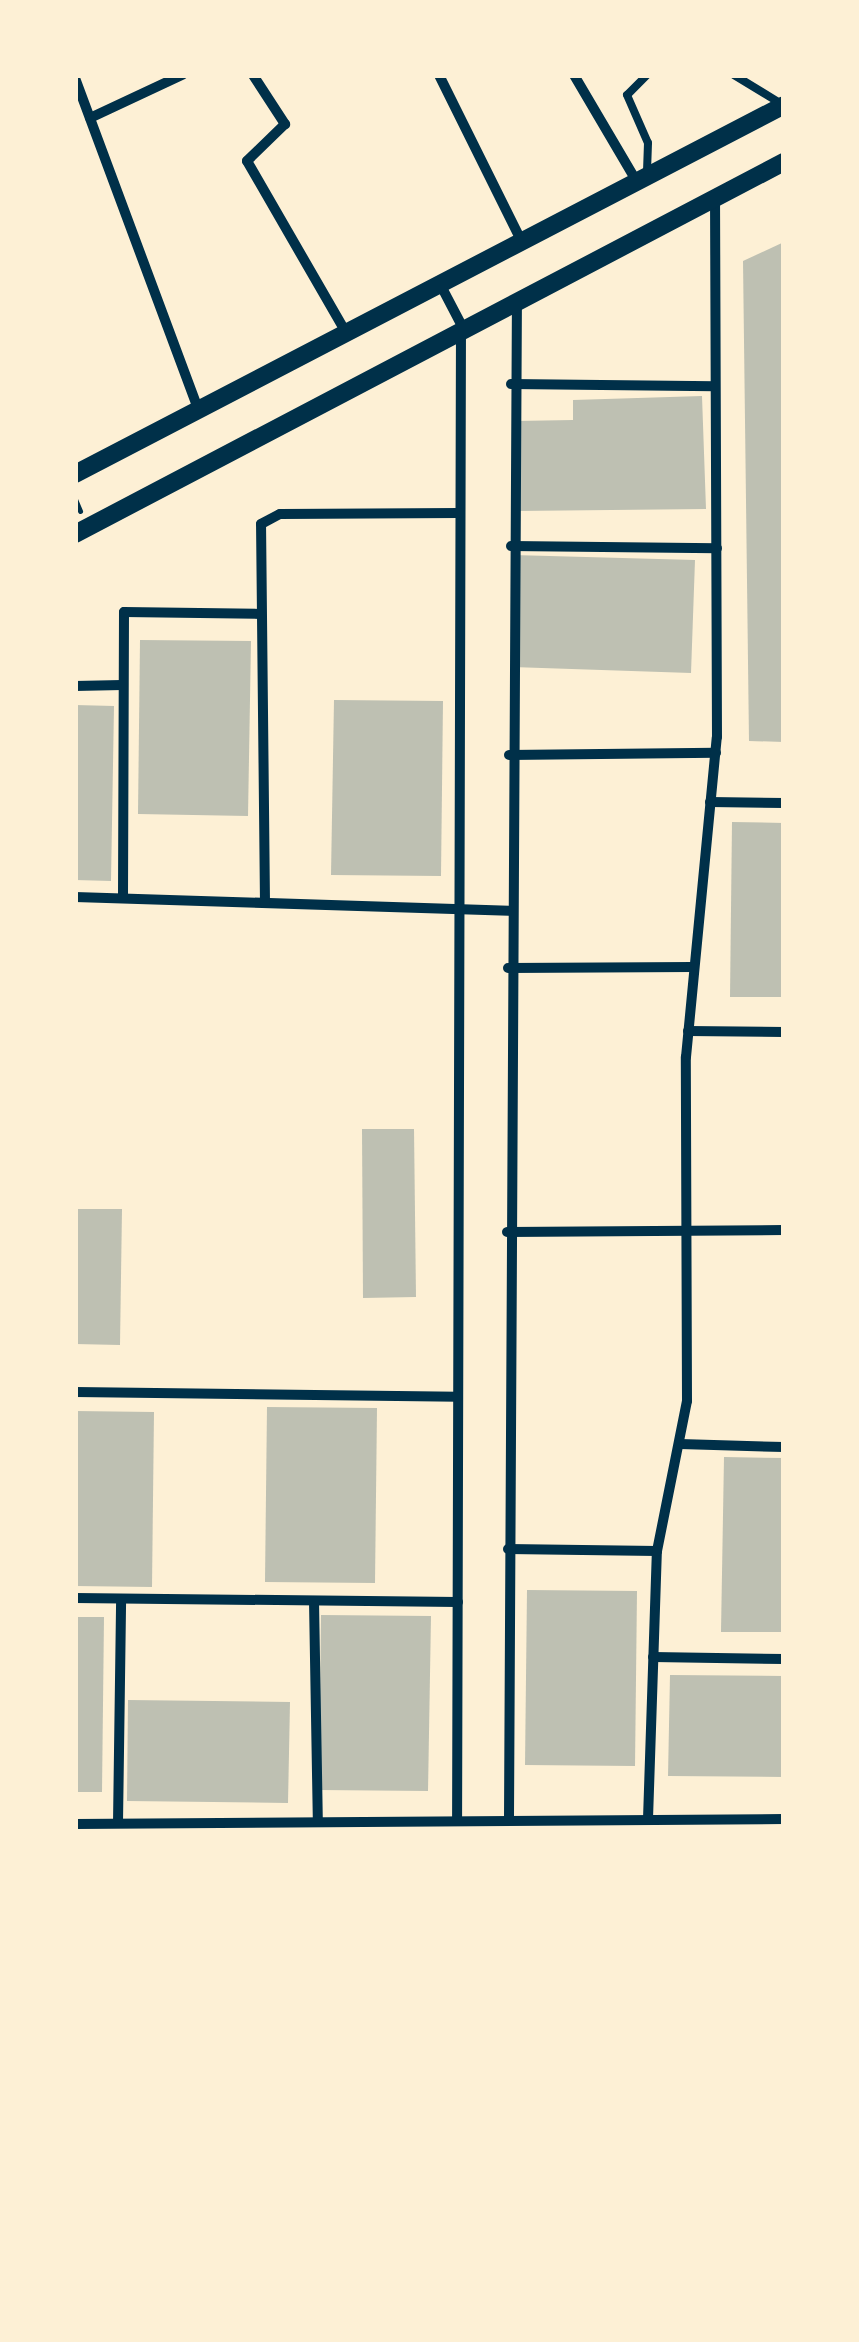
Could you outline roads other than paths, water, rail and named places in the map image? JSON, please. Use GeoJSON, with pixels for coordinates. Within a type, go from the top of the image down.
{"type":"FeatureCollection","features":[{"type":"Feature","properties":{"kind":"street"},"geometry":{"type":"LineString","coordinates":[[90,118],[182,75]]}},
{"type":"Feature","properties":{"kind":"street"},"geometry":{"type":"LineString","coordinates":[[253,75],[285,124],[247,161],[345,331]]}},
{"type":"Feature","properties":{"kind":"street"},"geometry":{"type":"LineString","coordinates":[[439,75],[520,238]]}},
{"type":"Feature","properties":{"kind":"street"},"geometry":{"type":"LineString","coordinates":[[574,75],[641,174]]}},
{"type":"Feature","properties":{"kind":"street"},"geometry":{"type":"LineString","coordinates":[[75,78],[198,410]]}},
{"type":"Feature","properties":{"kind":"street"},"geometry":{"type":"LineString","coordinates":[[75,474],[641,174],[784,104]]}},
{"type":"Feature","properties":{"kind":"street"},"geometry":{"type":"LineString","coordinates":[[75,534],[461,324],[784,162]]}},
{"type":"Feature","properties":{"kind":"street"},"geometry":{"type":"LineString","coordinates":[[648,1819],[657,1552],[680,1444],[688,1031],[716,753],[715,198]]}},
{"type":"Feature","properties":{"kind":"street"},"geometry":{"type":"LineString","coordinates":[[438,282],[461,324],[457,1818]]}},
{"type":"Feature","properties":{"kind":"street"},"geometry":{"type":"LineString","coordinates":[[509,1817],[510,546],[511,384],[518,298]]}},
{"type":"Feature","properties":{"kind":"street"},"geometry":{"type":"LineString","coordinates":[[511,384],[715,386]]}},
{"type":"Feature","properties":{"kind":"street"},"geometry":{"type":"LineString","coordinates":[[265,903],[258,535],[269,516],[458,513]]}},
{"type":"Feature","properties":{"kind":"street"},"geometry":{"type":"LineString","coordinates":[[510,546],[716,548]]}},
{"type":"Feature","properties":{"kind":"street"},"geometry":{"type":"LineString","coordinates":[[123,898],[122,685],[127,609],[260,614]]}},
{"type":"Feature","properties":{"kind":"street"},"geometry":{"type":"LineString","coordinates":[[75,686],[122,685]]}},
{"type":"Feature","properties":{"kind":"street"},"geometry":{"type":"LineString","coordinates":[[510,755],[716,753]]}},
{"type":"Feature","properties":{"kind":"street"},"geometry":{"type":"LineString","coordinates":[[710,802],[784,803]]}},
{"type":"Feature","properties":{"kind":"street"},"geometry":{"type":"LineString","coordinates":[[75,897],[509,911]]}},
{"type":"Feature","properties":{"kind":"street"},"geometry":{"type":"LineString","coordinates":[[508,968],[693,967]]}},
{"type":"Feature","properties":{"kind":"street"},"geometry":{"type":"LineString","coordinates":[[688,1031],[784,1032]]}},
{"type":"Feature","properties":{"kind":"street"},"geometry":{"type":"LineString","coordinates":[[507,1232],[784,1230]]}},
{"type":"Feature","properties":{"kind":"street"},"geometry":{"type":"LineString","coordinates":[[75,1392],[458,1397]]}},
{"type":"Feature","properties":{"kind":"street"},"geometry":{"type":"LineString","coordinates":[[680,1444],[784,1447]]}},
{"type":"Feature","properties":{"kind":"street"},"geometry":{"type":"LineString","coordinates":[[508,1549],[657,1552]]}},
{"type":"Feature","properties":{"kind":"street"},"geometry":{"type":"LineString","coordinates":[[75,1598],[458,1602]]}},
{"type":"Feature","properties":{"kind":"street"},"geometry":{"type":"LineString","coordinates":[[118,1823],[121,1599]]}},
{"type":"Feature","properties":{"kind":"street"},"geometry":{"type":"LineString","coordinates":[[314,1601],[318,1820]]}},
{"type":"Feature","properties":{"kind":"street"},"geometry":{"type":"LineString","coordinates":[[653,1657],[784,1659]]}},
{"type":"Feature","properties":{"kind":"street"},"geometry":{"type":"LineString","coordinates":[[75,1824],[509,1817],[784,1819]]}},
{"type":"Feature","properties":{"kind":"lane"},"geometry":{"type":"LineString","coordinates":[[641,174],[648,143],[626,95],[647,75]]}},
{"type":"Feature","properties":{"kind":"lane"},"geometry":{"type":"LineString","coordinates":[[734,75],[754,95],[784,104]]}}]}
